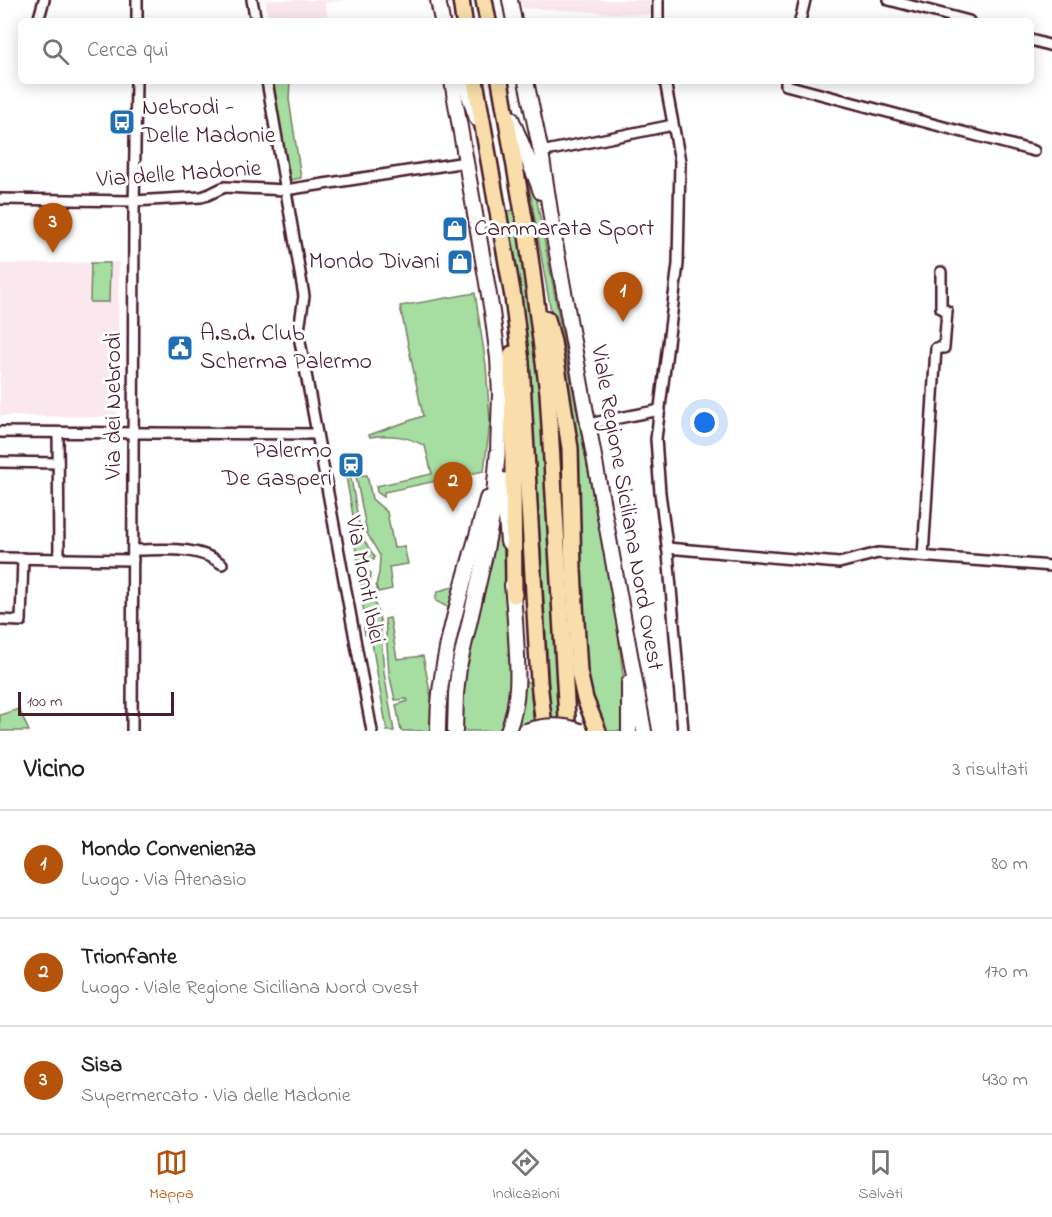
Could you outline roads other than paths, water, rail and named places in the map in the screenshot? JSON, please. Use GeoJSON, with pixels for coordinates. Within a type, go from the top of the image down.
{"type":"FeatureCollection","features":[{"type":"Feature","properties":{"kind":"main road"},"geometry":{"type":"LineString","coordinates":[[461,0],[464,18]]}},
{"type":"Feature","properties":{"kind":"main road"},"geometry":{"type":"LineString","coordinates":[[484,0],[487,18]]}},
{"type":"Feature","properties":{"kind":"main road"},"geometry":{"type":"LineString","coordinates":[[476,84],[513,297],[521,362],[543,718]]}},
{"type":"Feature","properties":{"kind":"main road"},"geometry":{"type":"LineString","coordinates":[[501,84],[527,235],[548,392],[567,718]]}},
{"type":"Feature","properties":{"kind":"main road"},"geometry":{"type":"LineString","coordinates":[[527,235],[553,342],[568,431],[579,672],[585,699],[598,731]]}},
{"type":"Feature","properties":{"kind":"main road"},"geometry":{"type":"LineString","coordinates":[[513,297],[514,595]]}},
{"type":"Feature","properties":{"kind":"street"},"geometry":{"type":"LineString","coordinates":[[39,18],[44,0]]}},
{"type":"Feature","properties":{"kind":"street"},"geometry":{"type":"LineString","coordinates":[[136,18],[137,0]]}},
{"type":"Feature","properties":{"kind":"street"},"geometry":{"type":"LineString","coordinates":[[252,0],[255,18]]}},
{"type":"Feature","properties":{"kind":"street"},"geometry":{"type":"LineString","coordinates":[[510,0],[513,18]]}},
{"type":"Feature","properties":{"kind":"street"},"geometry":{"type":"LineString","coordinates":[[658,0],[658,18]]}},
{"type":"Feature","properties":{"kind":"street"},"geometry":{"type":"LineString","coordinates":[[801,18],[805,0]]}},
{"type":"Feature","properties":{"kind":"street"},"geometry":{"type":"LineString","coordinates":[[889,0],[958,18]]}},
{"type":"Feature","properties":{"kind":"street"},"geometry":{"type":"LineString","coordinates":[[1034,41],[1052,46]]}},
{"type":"Feature","properties":{"kind":"street","name":"Via dei Nebrodi"},"geometry":{"type":"LineString","coordinates":[[132,731],[136,84]]}},
{"type":"Feature","properties":{"kind":"street","name":"Via Monti Iblei"},"geometry":{"type":"LineString","coordinates":[[267,84],[304,296],[298,330],[372,731]]}},
{"type":"Feature","properties":{"kind":"street"},"geometry":{"type":"LineString","coordinates":[[453,84],[498,358],[504,503],[514,595],[518,685],[515,709],[508,731]]}},
{"type":"Feature","properties":{"kind":"street"},"geometry":{"type":"LineString","coordinates":[[465,84],[486,144]]}},
{"type":"Feature","properties":{"kind":"street"},"geometry":{"type":"LineString","coordinates":[[501,84],[512,121],[537,181],[554,237]]}},
{"type":"Feature","properties":{"kind":"street","name":"Viale Regione Siciliana Nord Ovest"},"geometry":{"type":"LineString","coordinates":[[527,84],[541,152],[554,237],[644,731]]}},
{"type":"Feature","properties":{"kind":"street"},"geometry":{"type":"LineString","coordinates":[[666,84],[680,161],[678,264],[656,440],[683,731]]}},
{"type":"Feature","properties":{"kind":"street"},"geometry":{"type":"LineString","coordinates":[[786,84],[1034,151]]}},
{"type":"Feature","properties":{"kind":"street"},"geometry":{"type":"LineString","coordinates":[[541,152],[673,125]]}},
{"type":"Feature","properties":{"kind":"street","name":"Via delle Madonie"},"geometry":{"type":"LineString","coordinates":[[0,200],[134,201],[201,197],[225,187],[285,190],[466,162]]}},
{"type":"Feature","properties":{"kind":"street"},"geometry":{"type":"LineString","coordinates":[[923,556],[936,348],[944,348],[947,311],[941,308],[941,272]]}},
{"type":"Feature","properties":{"kind":"street"},"geometry":{"type":"LineString","coordinates":[[588,424],[660,410]]}},
{"type":"Feature","properties":{"kind":"street"},"geometry":{"type":"LineString","coordinates":[[455,731],[459,667],[492,517],[500,415]]}},
{"type":"Feature","properties":{"kind":"street"},"geometry":{"type":"LineString","coordinates":[[0,432],[316,434]]}},
{"type":"Feature","properties":{"kind":"street"},"geometry":{"type":"LineString","coordinates":[[58,433],[59,559]]}},
{"type":"Feature","properties":{"kind":"street"},"geometry":{"type":"LineString","coordinates":[[438,731],[440,694],[446,658],[498,450]]}},
{"type":"Feature","properties":{"kind":"street"},"geometry":{"type":"LineString","coordinates":[[0,462],[58,463]]}},
{"type":"Feature","properties":{"kind":"street"},"geometry":{"type":"LineString","coordinates":[[667,548],[839,563],[878,553],[1052,566]]}},
{"type":"Feature","properties":{"kind":"street"},"geometry":{"type":"LineString","coordinates":[[0,558],[59,559],[181,550],[212,556],[222,564]]}},
{"type":"Feature","properties":{"kind":"street"},"geometry":{"type":"LineString","coordinates":[[0,620],[21,621],[23,558]]}},
{"type":"Feature","properties":{"kind":"street"},"geometry":{"type":"LineString","coordinates":[[628,636],[629,731]]}},
{"type":"Feature","properties":{"kind":"street"},"geometry":{"type":"LineString","coordinates":[[526,731],[556,725],[580,731]]}},
{"type":"Feature","properties":{"kind":"place","name":"Nebrodi - Delle Madonie"},"geometry":{"type":"Point","coordinates":[122,122]}},
{"type":"Feature","properties":{"kind":"place","name":"Cammarata Sport"},"geometry":{"type":"Point","coordinates":[455,229]}},
{"type":"Feature","properties":{"kind":"place","name":"Sisa"},"geometry":{"type":"Point","coordinates":[53,253]}},
{"type":"Feature","properties":{"kind":"place","name":"Mondo Divani"},"geometry":{"type":"Point","coordinates":[460,262]}},
{"type":"Feature","properties":{"kind":"place","name":"Mondo Convenienza"},"geometry":{"type":"Point","coordinates":[623,322]}},
{"type":"Feature","properties":{"kind":"place","name":"A.s.d. Club Scherma Palermo"},"geometry":{"type":"Point","coordinates":[180,348]}},
{"type":"Feature","properties":{"kind":"place","name":"Palermo De Gasperi"},"geometry":{"type":"Point","coordinates":[351,465]}},
{"type":"Feature","properties":{"kind":"place","name":"Trionfante"},"geometry":{"type":"Point","coordinates":[453,512]}}]}
